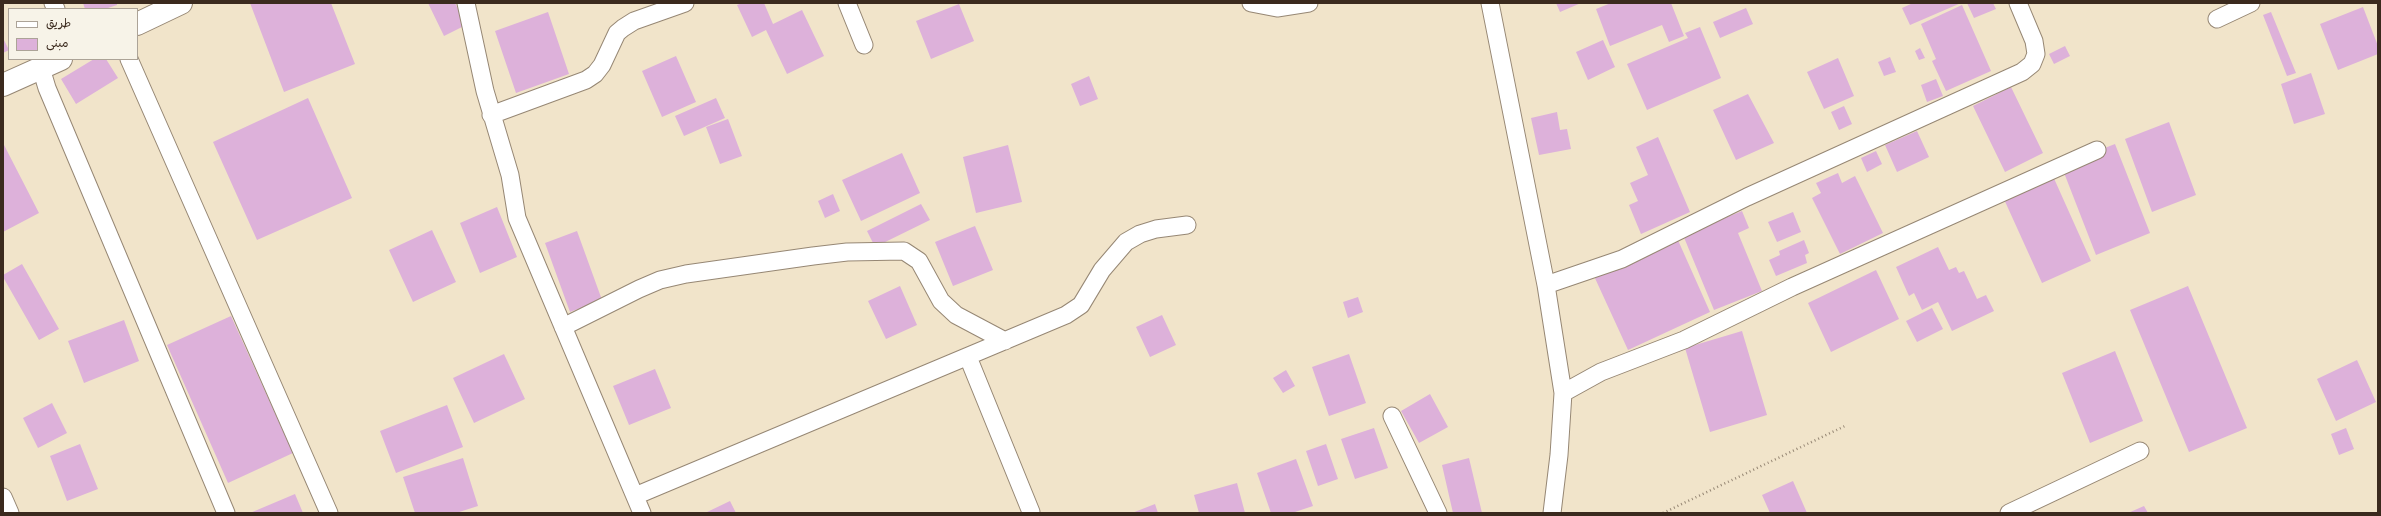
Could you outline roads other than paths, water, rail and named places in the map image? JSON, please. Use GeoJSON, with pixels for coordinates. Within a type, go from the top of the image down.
{"type":"FeatureCollection","features":[{"type":"Feature","properties":{"kind":"main road"},"geometry":{"type":"LineString","coordinates":[[138,24],[181,3]]}},
{"type":"Feature","properties":{"kind":"main road"},"geometry":{"type":"LineString","coordinates":[[3,85],[59,60]]}},
{"type":"Feature","properties":{"kind":"street"},"geometry":{"type":"LineString","coordinates":[[466,3],[491,116],[510,175],[517,218],[642,513]]}},
{"type":"Feature","properties":{"kind":"street"},"geometry":{"type":"LineString","coordinates":[[491,116],[586,80],[595,74],[602,65],[617,33],[623,28],[634,21],[685,3]]}},
{"type":"Feature","properties":{"kind":"street"},"geometry":{"type":"LineString","coordinates":[[847,3],[864,45]]}},
{"type":"Feature","properties":{"kind":"street"},"geometry":{"type":"LineString","coordinates":[[1251,3],[1277,8],[1310,3]]}},
{"type":"Feature","properties":{"kind":"street"},"geometry":{"type":"LineString","coordinates":[[1490,3],[1546,285],[1563,393],[1559,455],[1552,513]]}},
{"type":"Feature","properties":{"kind":"street"},"geometry":{"type":"LineString","coordinates":[[1546,285],[1622,259],[1747,197],[2022,72],[2032,64],[2036,54],[2034,41],[2018,3]]}},
{"type":"Feature","properties":{"kind":"street"},"geometry":{"type":"LineString","coordinates":[[2217,19],[2251,3]]}},
{"type":"Feature","properties":{"kind":"street"},"geometry":{"type":"LineString","coordinates":[[129,60],[329,513]]}},
{"type":"Feature","properties":{"kind":"street"},"geometry":{"type":"LineString","coordinates":[[41,68],[226,513]]}},
{"type":"Feature","properties":{"kind":"street"},"geometry":{"type":"LineString","coordinates":[[1563,393],[1601,372],[1684,340],[1792,287],[2096,150]]}},
{"type":"Feature","properties":{"kind":"street"},"geometry":{"type":"LineString","coordinates":[[635,496],[1066,316],[1081,304],[1102,270],[1126,242],[1140,234],[1156,229],[1187,225]]}},
{"type":"Feature","properties":{"kind":"street"},"geometry":{"type":"LineString","coordinates":[[564,326],[638,288],[660,280],[686,274],[847,252],[904,251],[918,261],[941,301],[956,315],[1005,342]]}},
{"type":"Feature","properties":{"kind":"street"},"geometry":{"type":"LineString","coordinates":[[968,357],[1031,512]]}},
{"type":"Feature","properties":{"kind":"street"},"geometry":{"type":"LineString","coordinates":[[1392,416],[1438,513]]}},
{"type":"Feature","properties":{"kind":"street"},"geometry":{"type":"LineString","coordinates":[[2009,513],[2140,450]]}},
{"type":"Feature","properties":{"kind":"street"},"geometry":{"type":"LineString","coordinates":[[3,497],[10,513]]}}]}
